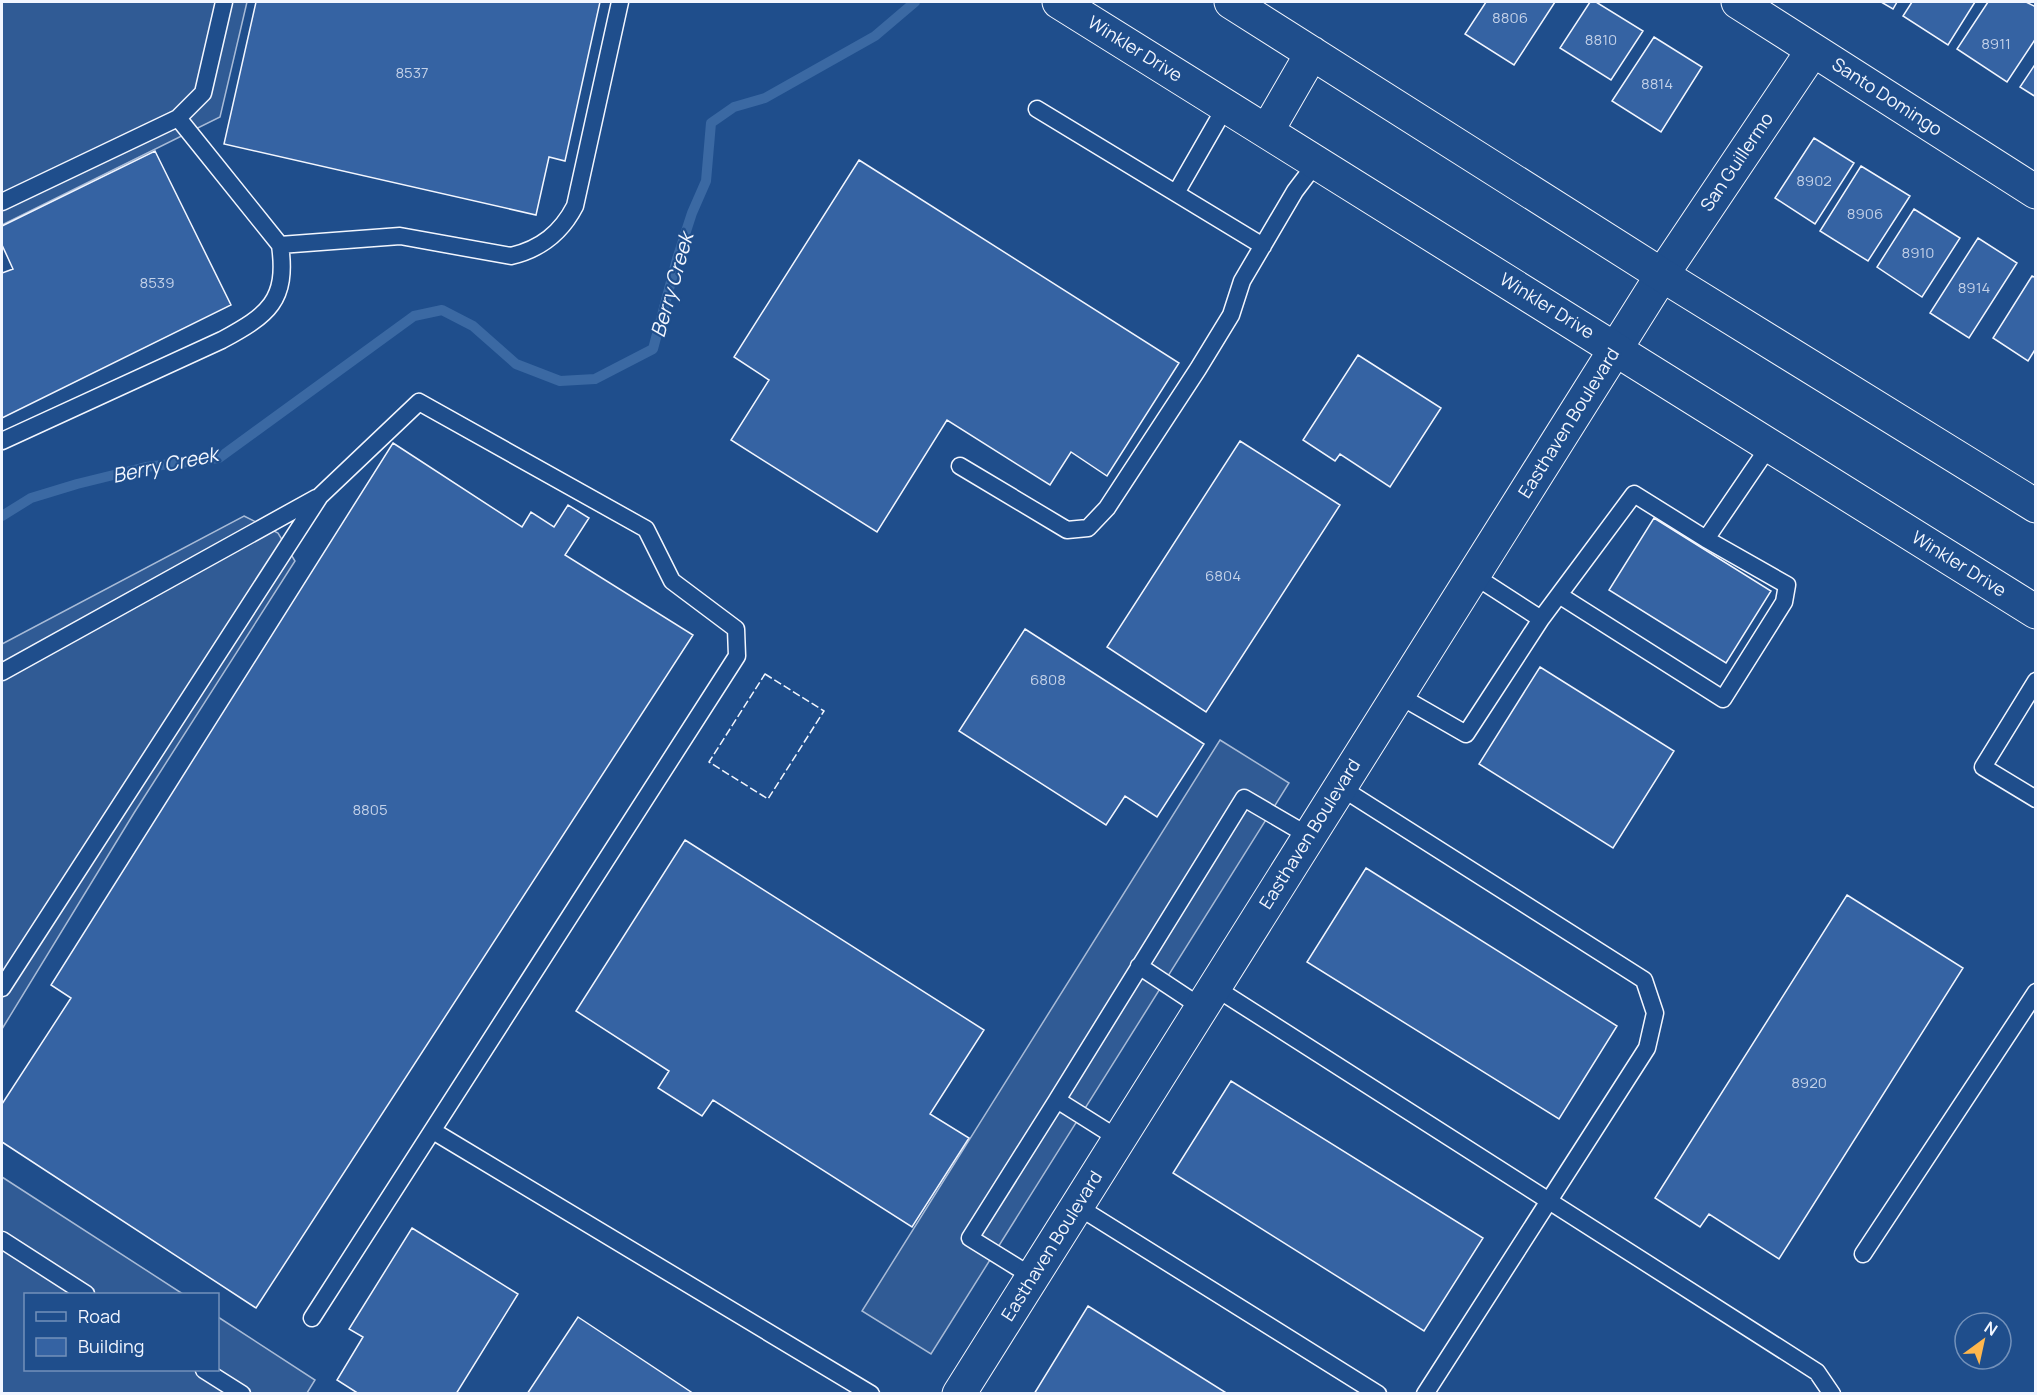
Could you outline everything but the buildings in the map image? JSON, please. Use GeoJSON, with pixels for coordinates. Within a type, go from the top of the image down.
{"type":"FeatureCollection","features":[{"type":"Feature","properties":{"kind":"main road","name":"Winkler Drive"},"geometry":{"type":"LineString","coordinates":[[1059,2],[2036,612]]}},
{"type":"Feature","properties":{"kind":"main road","name":"Santo Domingo"},"geometry":{"type":"LineString","coordinates":[[1738,2],[2036,192]]}},
{"type":"Feature","properties":{"kind":"main road"},"geometry":{"type":"LineString","coordinates":[[1239,6],[1662,275],[2036,506]]}},
{"type":"Feature","properties":{"kind":"main road","name":"San Guillermo"},"geometry":{"type":"LineString","coordinates":[[1662,275],[1813,50]]}},
{"type":"Feature","properties":{"kind":"main road"},"geometry":{"type":"LineString","coordinates":[[1267,131],[1312,53]]}},
{"type":"Feature","properties":{"kind":"main road","name":"Easthaven Boulevard"},"geometry":{"type":"LineString","coordinates":[[959,1394],[1662,275]]}},
{"type":"Feature","properties":{"kind":"lane"},"geometry":{"type":"LineString","coordinates":[[2,202],[178,118],[203,93],[224,2]]}},
{"type":"Feature","properties":{"kind":"lane"},"geometry":{"type":"LineString","coordinates":[[280,245],[400,236],[511,256],[528,252],[545,243],[566,223],[575,206],[620,2]]}},
{"type":"Feature","properties":{"kind":"lane"},"geometry":{"type":"LineString","coordinates":[[1176,193],[1226,105]]}},
{"type":"Feature","properties":{"kind":"lane"},"geometry":{"type":"LineString","coordinates":[[1037,108],[1263,246]]}},
{"type":"Feature","properties":{"kind":"lane"},"geometry":{"type":"LineString","coordinates":[[2,441],[222,340],[257,321],[273,303],[281,286],[283,270],[280,245],[178,118]]}},
{"type":"Feature","properties":{"kind":"lane"},"geometry":{"type":"LineString","coordinates":[[960,466],[1067,530],[1088,528],[1107,508],[1198,369],[1231,315],[1242,281],[1295,191],[1317,162]]}},
{"type":"Feature","properties":{"kind":"lane"},"geometry":{"type":"LineString","coordinates":[[2,988],[320,496],[419,402],[646,529],[672,581],[736,629],[736,656],[312,1318]]}},
{"type":"Feature","properties":{"kind":"lane"},"geometry":{"type":"LineString","coordinates":[[1706,538],[1770,445]]}},
{"type":"Feature","properties":{"kind":"lane"},"geometry":{"type":"LineString","coordinates":[[1398,695],[1466,734],[1541,619],[1634,494],[1787,585],[1784,602],[1723,699],[1559,595]]}},
{"type":"Feature","properties":{"kind":"lane"},"geometry":{"type":"LineString","coordinates":[[2,672],[320,496]]}},
{"type":"Feature","properties":{"kind":"lane"},"geometry":{"type":"LineString","coordinates":[[1473,575],[1541,619]]}},
{"type":"Feature","properties":{"kind":"lane"},"geometry":{"type":"LineString","coordinates":[[2036,681],[1983,767],[2036,799]]}},
{"type":"Feature","properties":{"kind":"lane"},"geometry":{"type":"LineString","coordinates":[[1340,787],[1644,980],[1655,1013],[1647,1048],[1425,1394]]}},
{"type":"Feature","properties":{"kind":"lane"},"geometry":{"type":"LineString","coordinates":[[1033,1276],[970,1238],[1244,798],[1309,836]]}},
{"type":"Feature","properties":{"kind":"lane"},"geometry":{"type":"LineString","coordinates":[[1139,966],[1208,997],[1550,1199],[1817,1372],[1832,1394]]}},
{"type":"Feature","properties":{"kind":"lane"},"geometry":{"type":"LineString","coordinates":[[1863,1254],[2036,992]]}},
{"type":"Feature","properties":{"kind":"lane"},"geometry":{"type":"LineString","coordinates":[[1057,1100],[1119,1138]]}},
{"type":"Feature","properties":{"kind":"lane"},"geometry":{"type":"LineString","coordinates":[[433,1131],[871,1394]]}},
{"type":"Feature","properties":{"kind":"lane"},"geometry":{"type":"LineString","coordinates":[[1077,1206],[1378,1394]]}},
{"type":"Feature","properties":{"kind":"lane"},"geometry":{"type":"LineString","coordinates":[[2,1240],[84,1293]]}},
{"type":"Feature","properties":{"kind":"lane"},"geometry":{"type":"LineString","coordinates":[[206,1371],[242,1394]]}},
{"type":"Feature","properties":{"kind":"shaded area"},"geometry":{"type":"Polygon","coordinates":[[[2,2],[247,2],[220,117],[2,225],[2,2]]]}},
{"type":"Feature","properties":{"kind":"shaded area"},"geometry":{"type":"Polygon","coordinates":[[[244,516],[278,533],[295,561],[134,813],[2,1029],[2,644],[244,516]]]}},
{"type":"Feature","properties":{"kind":"shaded area"},"geometry":{"type":"Polygon","coordinates":[[[1220,740],[1289,783],[931,1354],[862,1311],[1220,740]]]}},
{"type":"Feature","properties":{"kind":"shaded area"},"geometry":{"type":"Polygon","coordinates":[[[2,1177],[181,1293],[24,1293],[24,1371],[219,1371],[219,1318],[315,1380],[307,1393],[2,1393],[2,1177]]]}},
{"type":"Feature","properties":{"kind":"waterway","name":"Berry Creek"},"geometry":{"type":"LineString","coordinates":[[2,516],[31,498],[77,484],[146,467],[219,458],[414,316],[442,310],[473,326],[516,364],[560,381],[595,379],[653,349],[677,259],[692,213],[706,181],[711,123],[734,107],[765,98],[875,36],[915,2]]}},
{"type":"Feature","properties":{"kind":"fence"},"geometry":{"type":"LineString","coordinates":[[765,674],[824,711],[768,799],[709,762],[765,674]]}}]}
